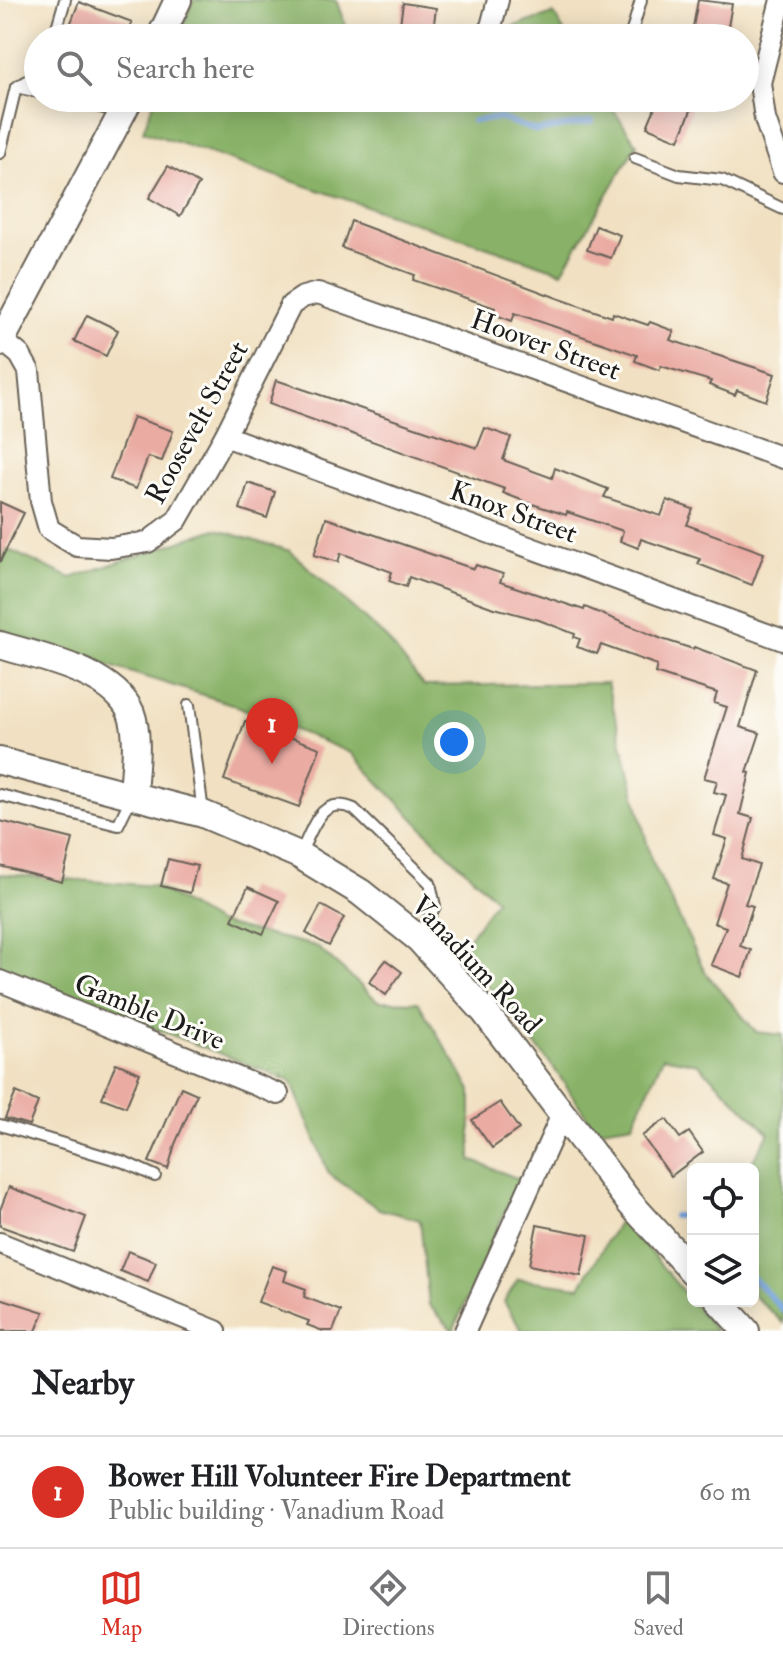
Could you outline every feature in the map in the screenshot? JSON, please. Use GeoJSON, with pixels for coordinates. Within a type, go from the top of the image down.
{"type":"FeatureCollection","features":[{"type":"Feature","properties":{"kind":"street"},"geometry":{"type":"LineString","coordinates":[[167,24],[178,0]]}},
{"type":"Feature","properties":{"kind":"street"},"geometry":{"type":"LineString","coordinates":[[492,24],[498,0]]}},
{"type":"Feature","properties":{"kind":"street"},"geometry":{"type":"LineString","coordinates":[[781,0],[760,83],[765,119],[783,172]]}},
{"type":"Feature","properties":{"kind":"street"},"geometry":{"type":"LineString","coordinates":[[1,342],[123,112]]}},
{"type":"Feature","properties":{"kind":"street","name":"Hoover Street"},"geometry":{"type":"LineString","coordinates":[[291,305],[303,297],[318,293],[783,458]]}},
{"type":"Feature","properties":{"kind":"street","name":"Roosevelt Street"},"geometry":{"type":"LineString","coordinates":[[1,342],[20,355],[29,371],[41,501],[49,529],[77,546],[111,548],[148,542],[177,520],[225,436],[291,305]]}},
{"type":"Feature","properties":{"kind":"street","name":"Knox Street"},"geometry":{"type":"LineString","coordinates":[[225,436],[783,640]]}},
{"type":"Feature","properties":{"kind":"street"},"geometry":{"type":"LineString","coordinates":[[0,645],[78,669],[114,690],[131,713],[135,745],[133,795]]}},
{"type":"Feature","properties":{"kind":"street","name":"Vanadium Road"},"geometry":{"type":"LineString","coordinates":[[0,761],[203,814],[299,855],[360,892],[419,939],[484,1011],[630,1203],[687,1265]]}},
{"type":"Feature","properties":{"kind":"street","name":"Gamble Drive"},"geometry":{"type":"LineString","coordinates":[[0,981],[278,1094]]}},
{"type":"Feature","properties":{"kind":"street"},"geometry":{"type":"LineString","coordinates":[[465,1331],[563,1112]]}},
{"type":"Feature","properties":{"kind":"street"},"geometry":{"type":"LineString","coordinates":[[0,1243],[216,1331]]}},
{"type":"Feature","properties":{"kind":"street"},"geometry":{"type":"LineString","coordinates":[[724,1307],[746,1331]]}},
{"type":"Feature","properties":{"kind":"lane"},"geometry":{"type":"LineString","coordinates":[[58,24],[65,0]]}},
{"type":"Feature","properties":{"kind":"lane"},"geometry":{"type":"LineString","coordinates":[[634,24],[641,0]]}},
{"type":"Feature","properties":{"kind":"lane"},"geometry":{"type":"LineString","coordinates":[[0,153],[16,87],[24,82]]}},
{"type":"Feature","properties":{"kind":"lane"},"geometry":{"type":"LineString","coordinates":[[16,87],[24,89]]}},
{"type":"Feature","properties":{"kind":"lane"},"geometry":{"type":"LineString","coordinates":[[635,158],[679,175],[722,180],[783,209]]}},
{"type":"Feature","properties":{"kind":"lane"},"geometry":{"type":"LineString","coordinates":[[189,705],[203,814]]}},
{"type":"Feature","properties":{"kind":"lane"},"geometry":{"type":"LineString","coordinates":[[0,795],[118,825],[133,795]]}},
{"type":"Feature","properties":{"kind":"lane"},"geometry":{"type":"LineString","coordinates":[[299,855],[323,810],[332,804],[343,804],[354,809],[430,883],[435,906],[419,939]]}},
{"type":"Feature","properties":{"kind":"lane"},"geometry":{"type":"LineString","coordinates":[[0,1125],[124,1162],[155,1176]]}},
{"type":"Feature","properties":{"kind":"green space"},"geometry":{"type":"Polygon","coordinates":[[[193,0],[336,0],[345,24],[184,24],[193,0]]]}},
{"type":"Feature","properties":{"kind":"green space"},"geometry":{"type":"Polygon","coordinates":[[[554,14],[560,24],[522,24],[554,14]]]}},
{"type":"Feature","properties":{"kind":"green space"},"geometry":{"type":"Polygon","coordinates":[[[150,112],[615,112],[637,144],[562,272],[143,131],[150,112]]]}},
{"type":"Feature","properties":{"kind":"green space"},"geometry":{"type":"Polygon","coordinates":[[[216,529],[290,551],[387,639],[424,686],[607,683],[651,859],[705,972],[756,1032],[783,1035],[783,1323],[759,1301],[759,1163],[752,1163],[769,1133],[698,1064],[663,1057],[633,1124],[596,1130],[553,1067],[462,953],[496,899],[351,753],[232,704],[17,637],[0,628],[0,546],[71,578],[216,529]]]}},
{"type":"Feature","properties":{"kind":"green space"},"geometry":{"type":"Polygon","coordinates":[[[0,874],[155,886],[217,923],[316,946],[378,1001],[418,1002],[471,1090],[471,1160],[519,1179],[453,1331],[429,1305],[420,1220],[379,1209],[329,1174],[291,1081],[0,969],[0,874]]]}},
{"type":"Feature","properties":{"kind":"green space"},"geometry":{"type":"Polygon","coordinates":[[[621,1217],[687,1296],[687,1307],[696,1307],[716,1331],[522,1331],[504,1302],[518,1279],[580,1287],[621,1217]]]}},
{"type":"Feature","properties":{"kind":"building"},"geometry":{"type":"Polygon","coordinates":[[[698,0],[732,4],[728,24],[694,24],[698,0]]]}},
{"type":"Feature","properties":{"kind":"building"},"geometry":{"type":"Polygon","coordinates":[[[79,2],[132,22],[131,24],[70,24],[79,2]]]}},
{"type":"Feature","properties":{"kind":"building"},"geometry":{"type":"Polygon","coordinates":[[[403,3],[436,8],[434,24],[400,24],[403,3]]]}},
{"type":"Feature","properties":{"kind":"building"},"geometry":{"type":"Polygon","coordinates":[[[653,112],[690,112],[679,140],[647,127],[653,112]]]}},
{"type":"Feature","properties":{"kind":"building"},"geometry":{"type":"Polygon","coordinates":[[[168,166],[199,184],[180,216],[149,198],[168,166]]]}},
{"type":"Feature","properties":{"kind":"building"},"geometry":{"type":"Polygon","coordinates":[[[351,221],[612,317],[613,313],[648,325],[650,322],[674,331],[670,340],[775,374],[766,401],[737,390],[735,395],[709,385],[711,381],[661,366],[659,370],[635,361],[637,355],[515,313],[512,321],[493,314],[495,308],[413,280],[415,275],[342,248],[351,221]]]}},
{"type":"Feature","properties":{"kind":"building"},"geometry":{"type":"Polygon","coordinates":[[[596,226],[620,235],[611,258],[587,250],[596,226]]]}},
{"type":"Feature","properties":{"kind":"building"},"geometry":{"type":"Polygon","coordinates":[[[87,315],[118,330],[106,356],[74,341],[87,315]]]}},
{"type":"Feature","properties":{"kind":"building"},"geometry":{"type":"Polygon","coordinates":[[[276,380],[477,448],[485,428],[511,437],[503,460],[552,478],[555,468],[608,489],[604,497],[661,516],[667,500],[693,509],[687,525],[764,553],[752,585],[698,564],[700,559],[641,539],[638,548],[620,541],[623,531],[529,503],[503,493],[505,489],[269,404],[276,380]]]}},
{"type":"Feature","properties":{"kind":"building"},"geometry":{"type":"Polygon","coordinates":[[[133,417],[173,431],[162,461],[148,457],[136,489],[110,479],[133,417]]]}},
{"type":"Feature","properties":{"kind":"building"},"geometry":{"type":"Polygon","coordinates":[[[248,483],[275,492],[267,518],[240,509],[248,483]]]}},
{"type":"Feature","properties":{"kind":"building"},"geometry":{"type":"Polygon","coordinates":[[[0,502],[24,513],[0,562],[0,502]]]}},
{"type":"Feature","properties":{"kind":"building"},"geometry":{"type":"Polygon","coordinates":[[[326,518],[474,569],[476,565],[503,574],[500,582],[584,610],[585,607],[662,639],[757,670],[740,727],[760,733],[747,772],[750,773],[740,814],[753,818],[742,859],[759,865],[745,904],[753,906],[740,946],[751,950],[742,977],[711,965],[726,927],[714,923],[727,883],[714,879],[727,839],[714,835],[726,795],[714,792],[717,781],[704,778],[727,707],[714,703],[717,693],[655,673],[657,665],[601,645],[597,654],[577,647],[580,639],[574,637],[575,634],[539,620],[491,607],[409,577],[406,587],[389,581],[392,572],[341,553],[338,562],[314,555],[326,518]]]}},
{"type":"Feature","properties":{"kind":"building"},"geometry":{"type":"Polygon","coordinates":[[[245,721],[320,748],[299,807],[224,780],[245,721]]]}},
{"type":"Feature","properties":{"kind":"building"},"geometry":{"type":"Polygon","coordinates":[[[0,821],[73,839],[62,882],[0,866],[0,821]]]}},
{"type":"Feature","properties":{"kind":"building"},"geometry":{"type":"Polygon","coordinates":[[[168,859],[197,866],[190,893],[161,886],[168,859]]]}},
{"type":"Feature","properties":{"kind":"building"},"geometry":{"type":"Polygon","coordinates":[[[248,887],[279,901],[263,934],[232,920],[248,887]]]}},
{"type":"Feature","properties":{"kind":"building"},"geometry":{"type":"Polygon","coordinates":[[[321,905],[344,918],[329,946],[306,933],[321,905]]]}},
{"type":"Feature","properties":{"kind":"building"},"geometry":{"type":"Polygon","coordinates":[[[386,960],[402,972],[386,995],[369,982],[386,960]]]}},
{"type":"Feature","properties":{"kind":"building"},"geometry":{"type":"Polygon","coordinates":[[[116,1063],[140,1073],[126,1107],[102,1098],[116,1063]]]}},
{"type":"Feature","properties":{"kind":"building"},"geometry":{"type":"Polygon","coordinates":[[[181,1087],[197,1094],[175,1144],[168,1169],[149,1162],[181,1087]]]}},
{"type":"Feature","properties":{"kind":"building"},"geometry":{"type":"Polygon","coordinates":[[[16,1092],[38,1102],[29,1125],[5,1118],[16,1092]]]}},
{"type":"Feature","properties":{"kind":"building"},"geometry":{"type":"Polygon","coordinates":[[[500,1102],[519,1129],[492,1148],[472,1120],[500,1102]]]}},
{"type":"Feature","properties":{"kind":"building"},"geometry":{"type":"Polygon","coordinates":[[[666,1119],[680,1138],[689,1132],[703,1152],[671,1176],[642,1136],[666,1119]]]}},
{"type":"Feature","properties":{"kind":"building"},"geometry":{"type":"Polygon","coordinates":[[[9,1187],[86,1217],[73,1252],[0,1226],[0,1210],[9,1187]]]}},
{"type":"Feature","properties":{"kind":"building"},"geometry":{"type":"Polygon","coordinates":[[[537,1225],[589,1235],[581,1276],[529,1265],[537,1225]]]}},
{"type":"Feature","properties":{"kind":"building"},"geometry":{"type":"Polygon","coordinates":[[[128,1251],[156,1262],[148,1282],[120,1271],[128,1251]]]}},
{"type":"Feature","properties":{"kind":"building"},"geometry":{"type":"Polygon","coordinates":[[[272,1266],[287,1271],[284,1281],[306,1289],[304,1297],[341,1311],[333,1331],[307,1325],[309,1321],[258,1302],[272,1266]]]}},
{"type":"Feature","properties":{"kind":"building"},"geometry":{"type":"Polygon","coordinates":[[[0,1298],[44,1312],[36,1331],[0,1331],[0,1298]]]}},
{"type":"Feature","properties":{"kind":"waterway"},"geometry":{"type":"LineString","coordinates":[[473,121],[499,118],[537,131],[592,121]]}},
{"type":"Feature","properties":{"kind":"waterway"},"geometry":{"type":"LineString","coordinates":[[674,1216],[687,1220]]}},
{"type":"Feature","properties":{"kind":"waterway"},"geometry":{"type":"LineString","coordinates":[[759,1284],[783,1310]]}},
{"type":"Feature","properties":{"kind":"place","name":"Bower Hill Volunteer Fire Department"},"geometry":{"type":"Point","coordinates":[272,764]}}]}
